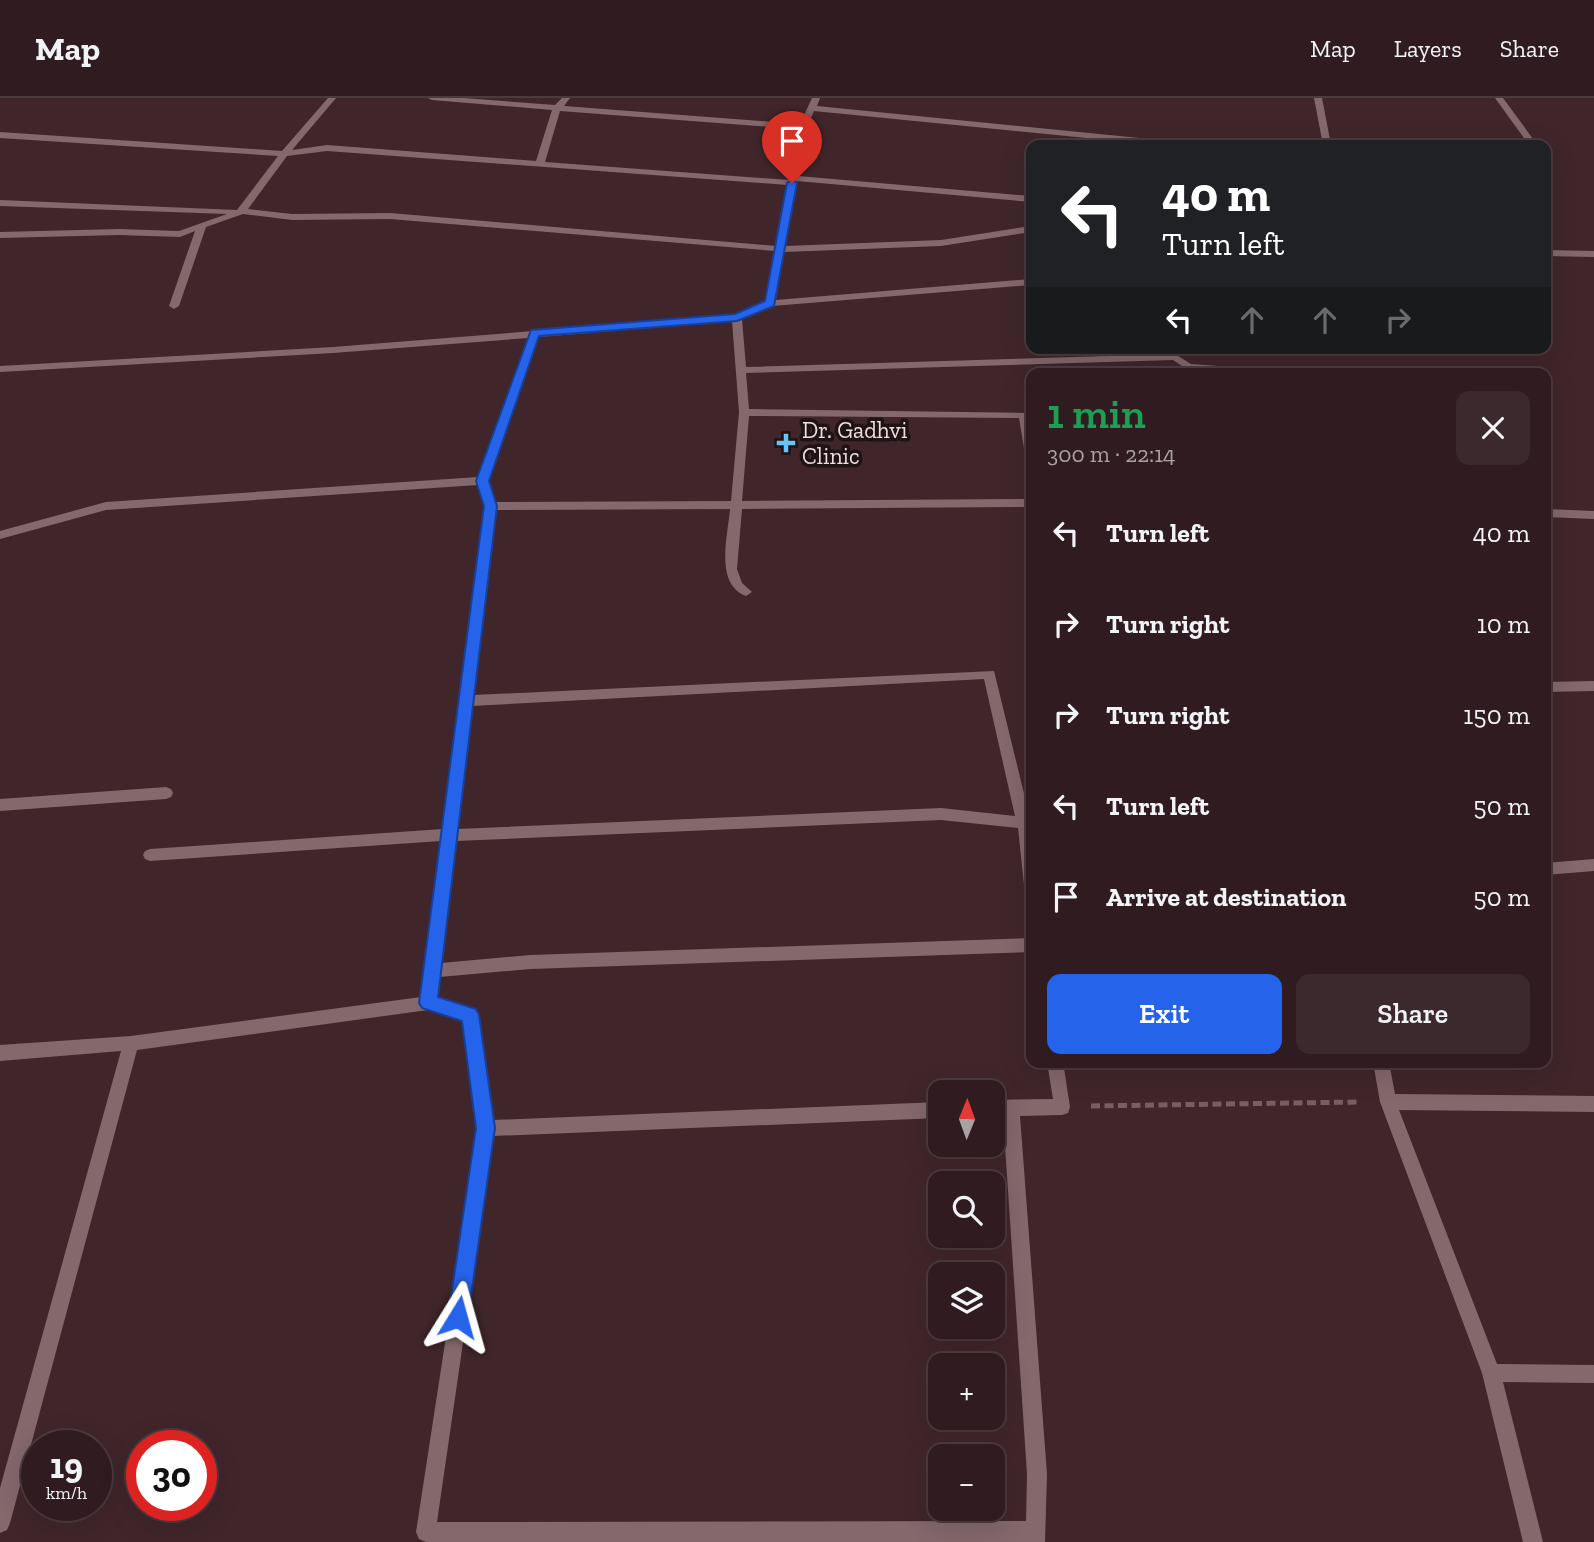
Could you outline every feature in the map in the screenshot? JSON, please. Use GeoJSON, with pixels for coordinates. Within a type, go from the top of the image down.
{"type":"FeatureCollection","features":[{"type":"Feature","properties":{"kind":"street"},"geometry":{"type":"LineString","coordinates":[[0,235],[118,232],[180,234],[242,211],[284,154],[332,98]]}},
{"type":"Feature","properties":{"kind":"street"},"geometry":{"type":"LineString","coordinates":[[432,98],[803,127]]}},
{"type":"Feature","properties":{"kind":"street"},"geometry":{"type":"LineString","coordinates":[[540,164],[556,108],[566,98]]}},
{"type":"Feature","properties":{"kind":"street"},"geometry":{"type":"LineString","coordinates":[[770,303],[803,127],[816,98]]}},
{"type":"Feature","properties":{"kind":"street"},"geometry":{"type":"LineString","coordinates":[[1318,98],[1326,140]]}},
{"type":"Feature","properties":{"kind":"street"},"geometry":{"type":"LineString","coordinates":[[1499,98],[1530,140]]}},
{"type":"Feature","properties":{"kind":"street"},"geometry":{"type":"LineString","coordinates":[[811,108],[1130,140]]}},
{"type":"Feature","properties":{"kind":"street"},"geometry":{"type":"LineString","coordinates":[[0,135],[284,154],[327,148],[1026,199]]}},
{"type":"Feature","properties":{"kind":"street"},"geometry":{"type":"LineString","coordinates":[[0,203],[242,211],[292,217],[390,216],[780,249],[941,243],[1026,230]]}},
{"type":"Feature","properties":{"kind":"street"},"geometry":{"type":"LineString","coordinates":[[174,306],[202,226]]}},
{"type":"Feature","properties":{"kind":"street"},"geometry":{"type":"LineString","coordinates":[[1551,253],[1594,254]]}},
{"type":"Feature","properties":{"kind":"street"},"geometry":{"type":"LineString","coordinates":[[0,369],[332,350],[737,318],[770,303],[1026,282]]}},
{"type":"Feature","properties":{"kind":"street"},"geometry":{"type":"LineString","coordinates":[[737,318],[744,412],[732,569],[737,585],[746,592]]}},
{"type":"Feature","properties":{"kind":"street"},"geometry":{"type":"LineString","coordinates":[[428,1003],[491,506],[482,481],[535,333]]}},
{"type":"Feature","properties":{"kind":"street"},"geometry":{"type":"LineString","coordinates":[[741,370],[1175,357],[1188,367],[1202,368]]}},
{"type":"Feature","properties":{"kind":"street"},"geometry":{"type":"LineString","coordinates":[[744,412],[1024,415],[1026,426]]}},
{"type":"Feature","properties":{"kind":"street"},"geometry":{"type":"LineString","coordinates":[[0,535],[106,506],[482,481]]}},
{"type":"Feature","properties":{"kind":"street"},"geometry":{"type":"LineString","coordinates":[[491,506],[1026,503]]}},
{"type":"Feature","properties":{"kind":"street"},"geometry":{"type":"LineString","coordinates":[[1551,513],[1594,515]]}},
{"type":"Feature","properties":{"kind":"street"},"geometry":{"type":"LineString","coordinates":[[465,701],[989,674],[1026,841]]}},
{"type":"Feature","properties":{"kind":"street"},"geometry":{"type":"LineString","coordinates":[[1551,687],[1594,686]]}},
{"type":"Feature","properties":{"kind":"street"},"geometry":{"type":"LineString","coordinates":[[0,805],[166,793]]}},
{"type":"Feature","properties":{"kind":"street"},"geometry":{"type":"LineString","coordinates":[[149,855],[448,835],[941,814],[1024,823]]}},
{"type":"Feature","properties":{"kind":"street"},"geometry":{"type":"LineString","coordinates":[[1551,869],[1594,865]]}},
{"type":"Feature","properties":{"kind":"street"},"geometry":{"type":"LineString","coordinates":[[432,971],[531,962],[1026,945]]}},
{"type":"Feature","properties":{"kind":"street"},"geometry":{"type":"LineString","coordinates":[[0,1053],[131,1043],[428,1003],[470,1015],[486,1128],[425,1537],[1035,1537],[1037,1474],[1005,1139]]}},
{"type":"Feature","properties":{"kind":"street"},"geometry":{"type":"LineString","coordinates":[[0,1523],[131,1043]]}},
{"type":"Feature","properties":{"kind":"street"},"geometry":{"type":"LineString","coordinates":[[1005,1108],[1062,1107],[1056,1068]]}},
{"type":"Feature","properties":{"kind":"street"},"geometry":{"type":"LineString","coordinates":[[1382,1068],[1388,1102],[1491,1373],[1533,1542]]}},
{"type":"Feature","properties":{"kind":"street"},"geometry":{"type":"LineString","coordinates":[[1388,1102],[1594,1104]]}},
{"type":"Feature","properties":{"kind":"street"},"geometry":{"type":"LineString","coordinates":[[486,1128],[928,1110]]}},
{"type":"Feature","properties":{"kind":"street"},"geometry":{"type":"LineString","coordinates":[[1491,1373],[1594,1374]]}},
{"type":"Feature","properties":{"kind":"path"},"geometry":{"type":"LineString","coordinates":[[1062,1107],[1388,1102]]}},
{"type":"Feature","properties":{"kind":"place","name":"Dr. Gadhvi Clinic"},"geometry":{"type":"Point","coordinates":[786,443]}},
{"type":"Feature","properties":{"kind":"route"},"geometry":{"type":"LineString","coordinates":[[458,1317],[486,1128],[470,1015],[428,1003],[491,506],[482,481],[535,333],[737,318],[770,303],[792,183]]}}]}
